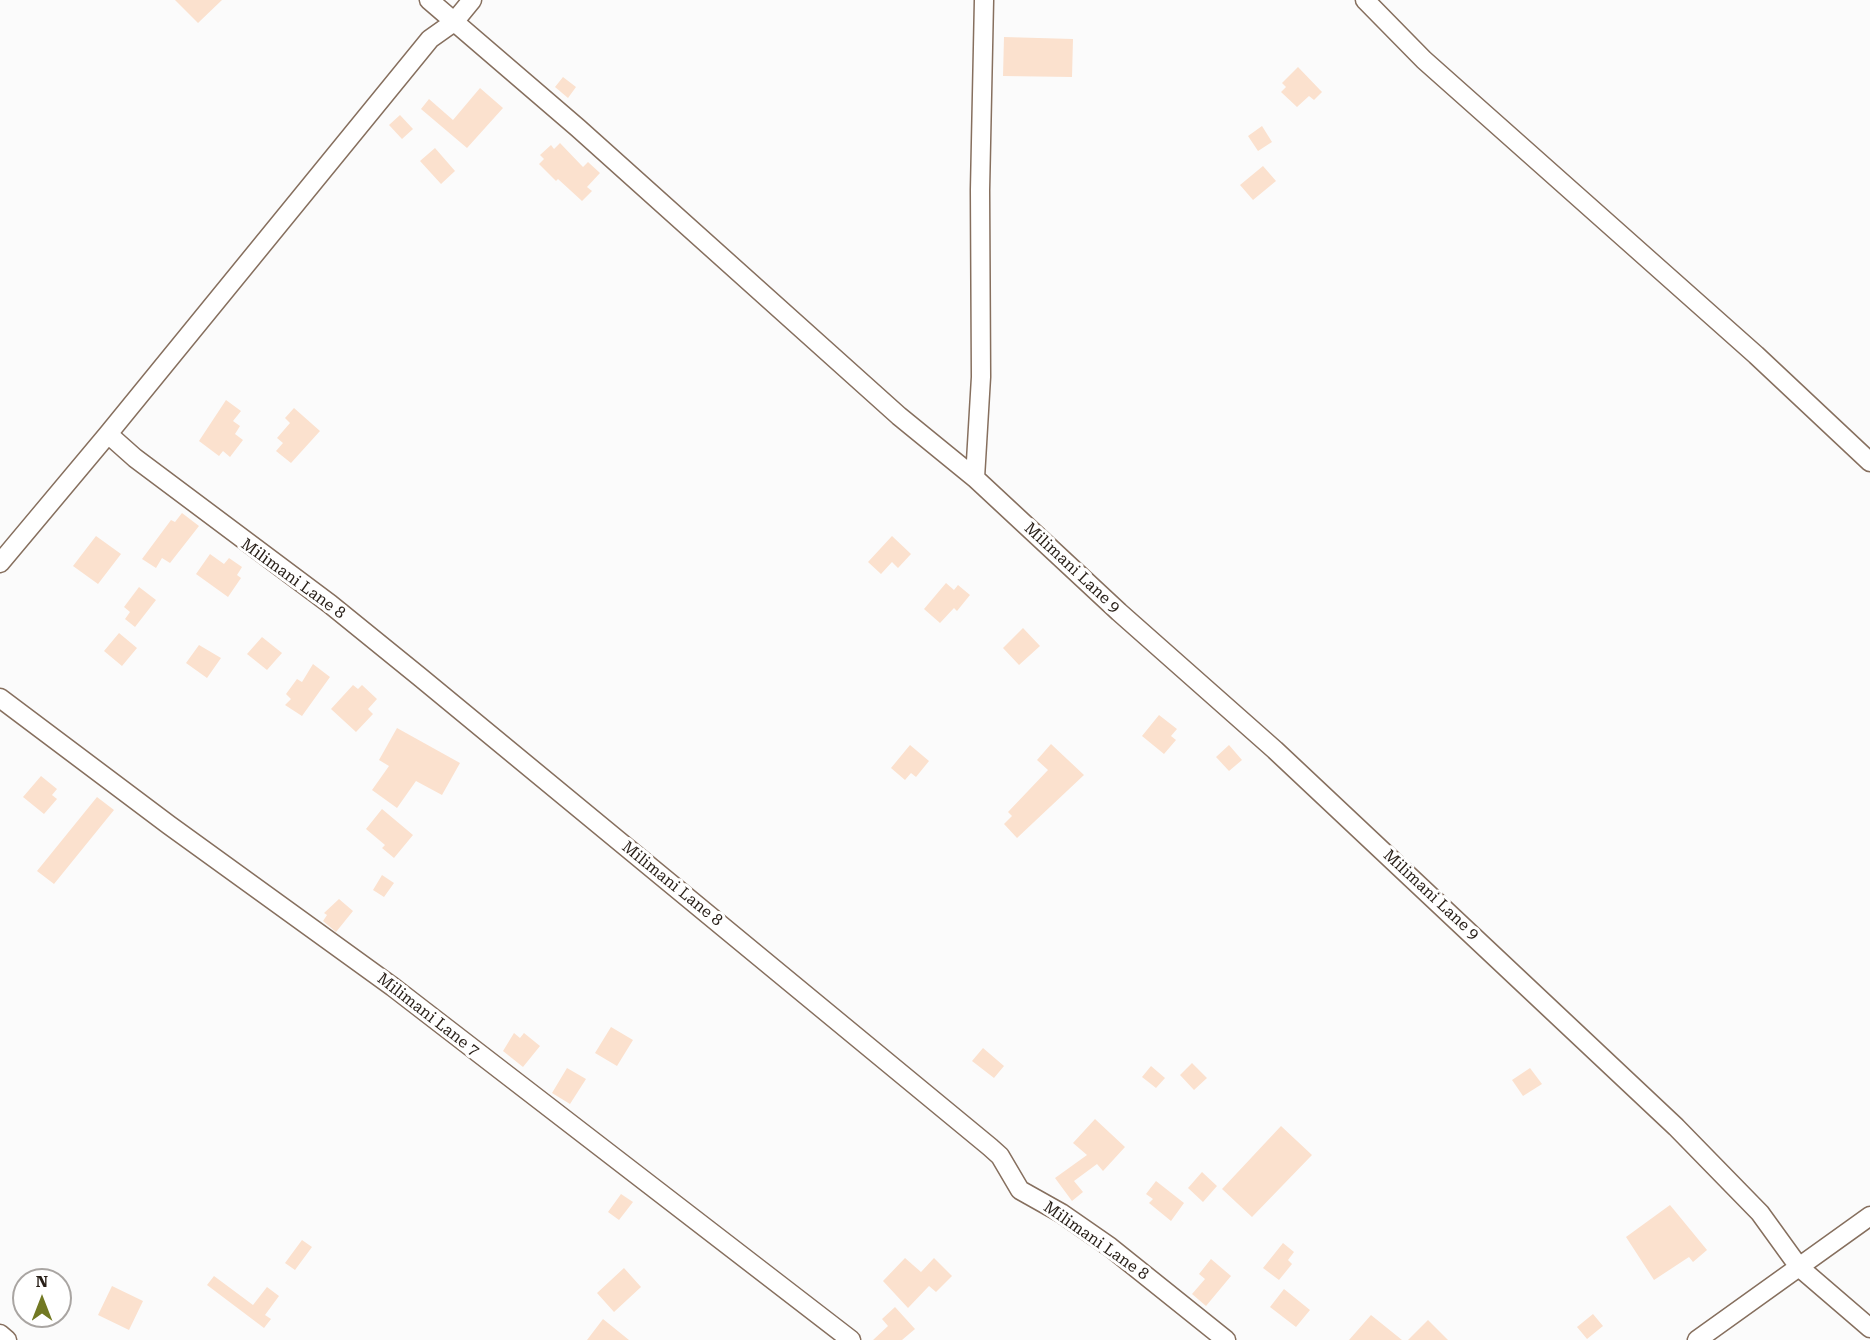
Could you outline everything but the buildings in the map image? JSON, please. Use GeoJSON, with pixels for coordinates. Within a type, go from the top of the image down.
{"type":"FeatureCollection","features":[{"type":"Feature","properties":{"kind":"street","name":"Milimani Lane 9"},"geometry":{"type":"LineString","coordinates":[[429,0],[587,136],[891,409],[975,478],[1119,612],[1422,886],[1668,1119],[1760,1213],[1799,1267],[1870,1328]]}},
{"type":"Feature","properties":{"kind":"street"},"geometry":{"type":"LineString","coordinates":[[0,562],[108,434],[430,39],[454,22],[472,0]]}},
{"type":"Feature","properties":{"kind":"street"},"geometry":{"type":"LineString","coordinates":[[975,478],[981,377],[980,190],[984,0]]}},
{"type":"Feature","properties":{"kind":"street"},"geometry":{"type":"LineString","coordinates":[[1365,0],[1424,60],[1756,355],[1870,462]]}},
{"type":"Feature","properties":{"kind":"street","name":"Milimani Lane 8"},"geometry":{"type":"LineString","coordinates":[[108,434],[135,458],[239,539],[330,604],[990,1147],[1000,1156],[1020,1190],[1061,1213],[1110,1247],[1226,1340]]}},
{"type":"Feature","properties":{"kind":"street","name":"Milimani Lane 7"},"geometry":{"type":"LineString","coordinates":[[0,698],[169,825],[393,987],[851,1340]]}},
{"type":"Feature","properties":{"kind":"street"},"geometry":{"type":"LineString","coordinates":[[1697,1340],[1870,1216]]}},
{"type":"Feature","properties":{"kind":"street"},"geometry":{"type":"LineString","coordinates":[[0,1334],[7,1340]]}}]}
